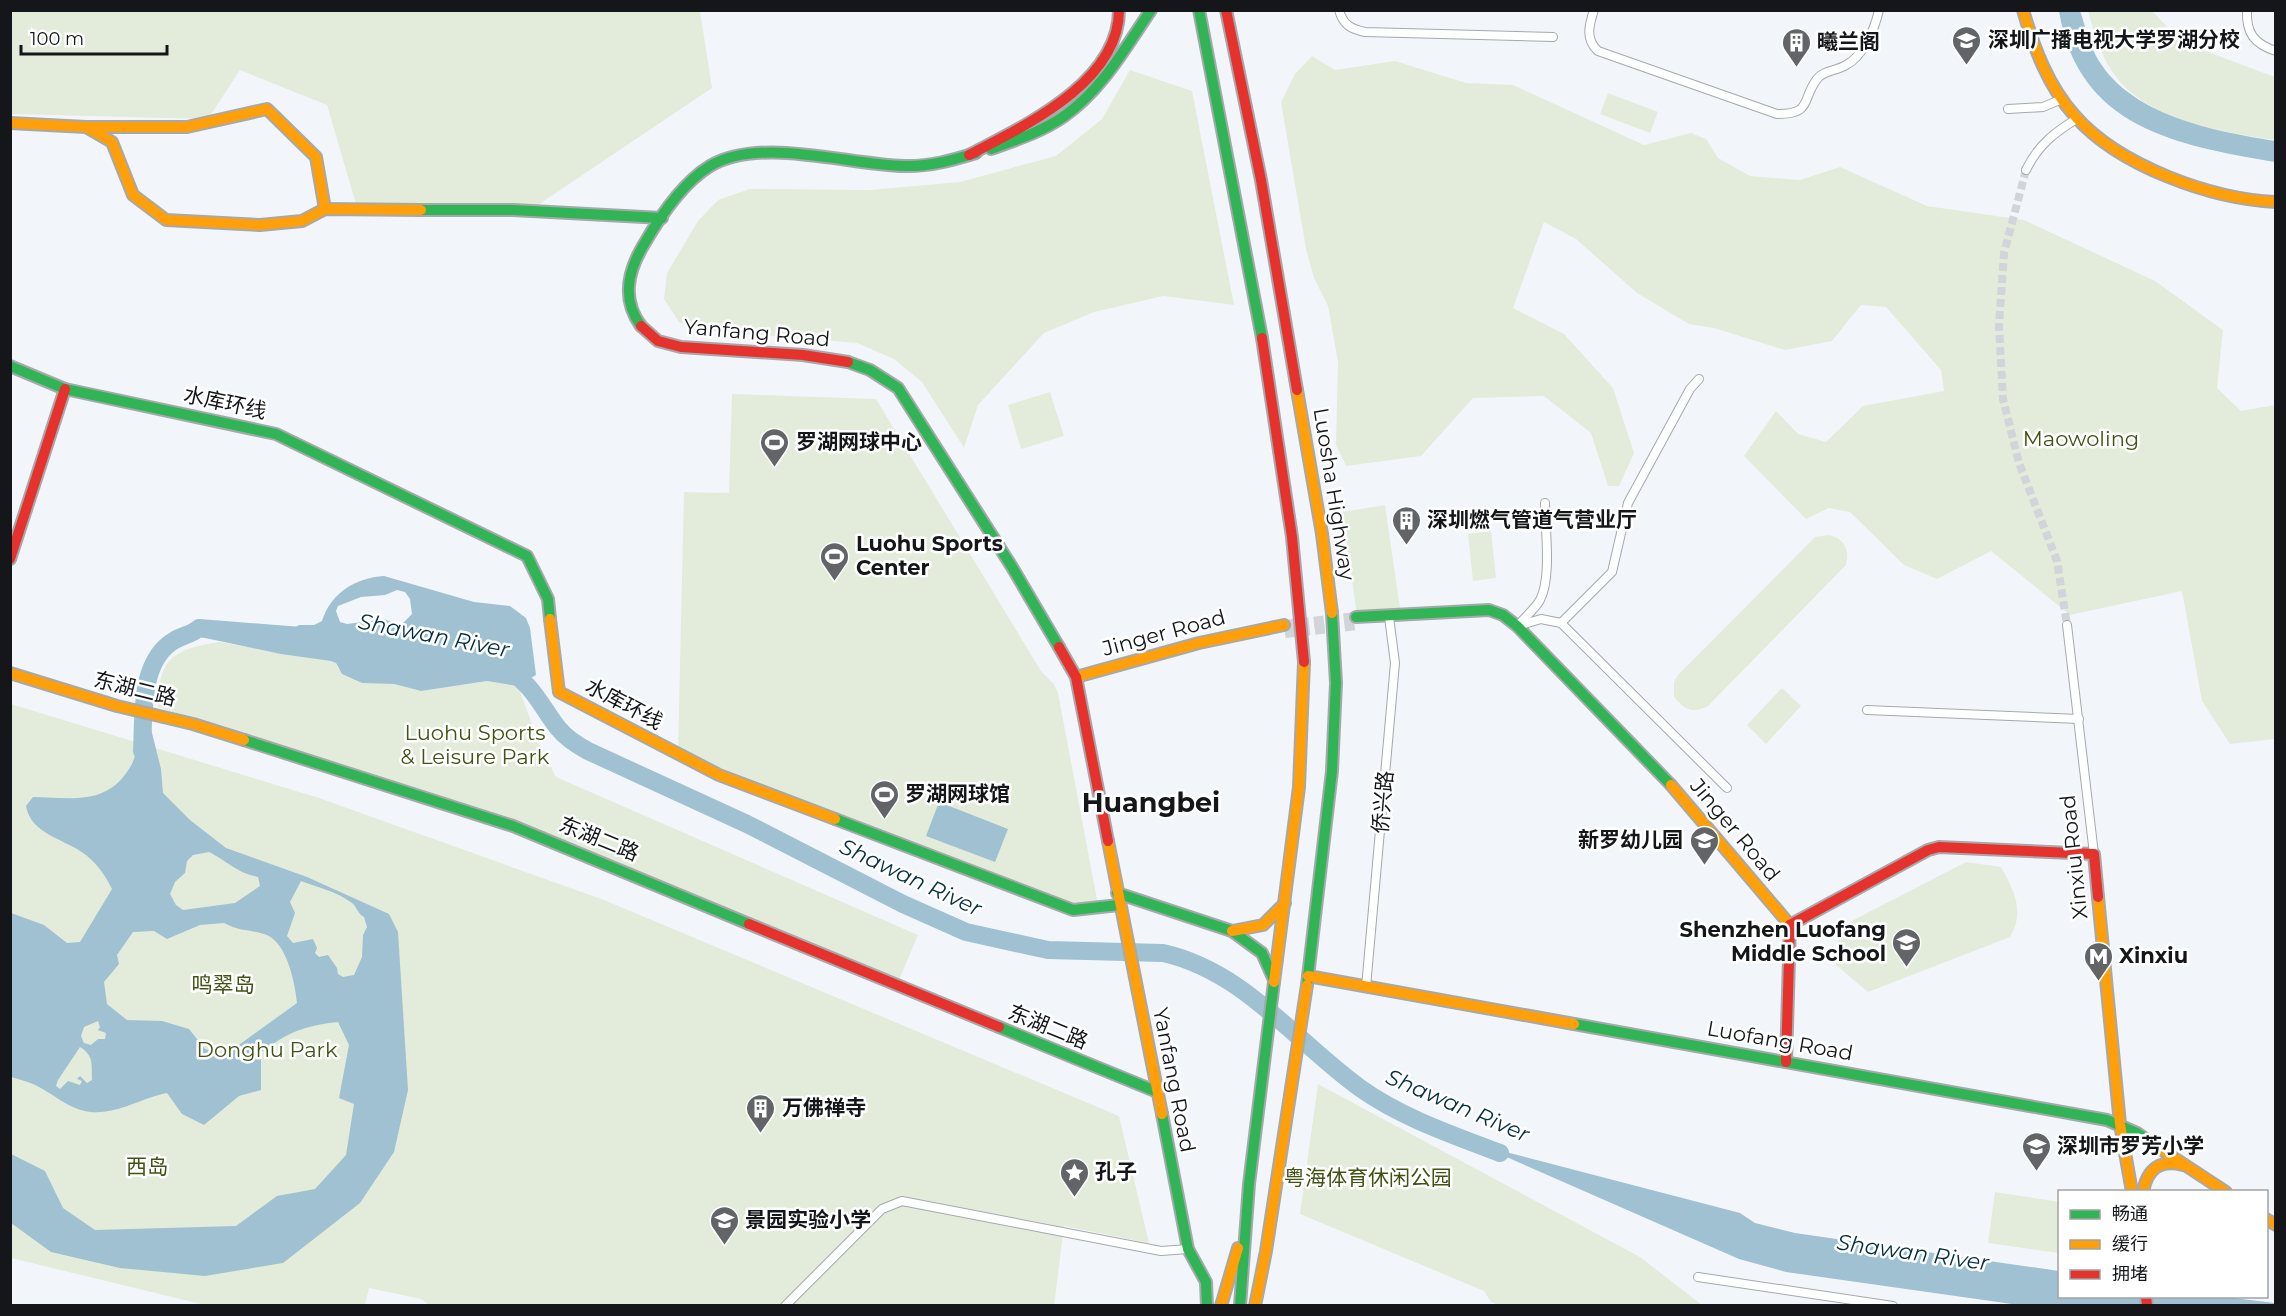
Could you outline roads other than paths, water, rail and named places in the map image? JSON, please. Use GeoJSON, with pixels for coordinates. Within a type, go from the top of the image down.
{"type":"FeatureCollection","features":[{"type":"Feature","properties":{"kind":"main road"},"geometry":{"type":"LineString","coordinates":[[969,155],[1049,113],[1079,89],[1101,61],[1115,38],[1119,10]]}},
{"type":"Feature","properties":{"kind":"main road","name":"Yanfang Road"},"geometry":{"type":"LineString","coordinates":[[1151,10],[1097,84],[1064,117],[1023,138],[946,163],[904,166],[748,154],[713,164],[697,176],[662,218],[640,249],[627,285],[630,308],[639,325],[656,340],[696,350],[827,358],[853,363],[879,374],[898,388],[1012,567],[1076,678],[1155,1091],[1188,1249]]}},
{"type":"Feature","properties":{"kind":"main road"},"geometry":{"type":"LineString","coordinates":[[1199,10],[1257,303],[1299,592],[1304,652],[1304,712],[1286,901],[1244,1229],[1230,1305]]}},
{"type":"Feature","properties":{"kind":"main road","name":"Luosha Highway"},"geometry":{"type":"LineString","coordinates":[[1226,10],[1285,311],[1322,534],[1335,639],[1336,718],[1332,771],[1296,1065],[1266,1251]]}},
{"type":"Feature","properties":{"kind":"main road"},"geometry":{"type":"LineString","coordinates":[[2023,10],[2039,53],[2062,99],[2078,118],[2114,146],[2202,190],[2243,199],[2276,202]]}},
{"type":"Feature","properties":{"kind":"main road"},"geometry":{"type":"LineString","coordinates":[[10,123],[86,128],[187,127],[267,109],[316,157],[325,209]]}},
{"type":"Feature","properties":{"kind":"main road"},"geometry":{"type":"LineString","coordinates":[[86,128],[112,142],[133,195],[166,220],[260,225],[302,221],[325,209],[513,210],[662,218]]}},
{"type":"Feature","properties":{"kind":"main road","name":"水库环线"},"geometry":{"type":"LineString","coordinates":[[10,366],[65,389],[276,434],[527,556],[548,599],[559,692],[719,775],[1073,910],[1119,905]]}},
{"type":"Feature","properties":{"kind":"main road"},"geometry":{"type":"LineString","coordinates":[[10,559],[65,389]]}},
{"type":"Feature","properties":{"kind":"main road","name":"Jinger Road"},"geometry":{"type":"LineString","coordinates":[[1357,621],[1471,609],[1490,610],[1503,615],[1517,626],[1694,809],[1790,925]]}},
{"type":"Feature","properties":{"kind":"main road","name":"Jinger Road"},"geometry":{"type":"LineString","coordinates":[[1076,678],[1219,638],[1284,629]]}},
{"type":"Feature","properties":{"kind":"main road","name":"东湖二路"},"geometry":{"type":"LineString","coordinates":[[10,673],[117,706],[173,718],[513,826],[1155,1091]]}},
{"type":"Feature","properties":{"kind":"main road"},"geometry":{"type":"LineString","coordinates":[[1786,1062],[1790,925],[1928,850],[1939,847],[2094,854]]}},
{"type":"Feature","properties":{"kind":"main road","name":"Xinxiu Road"},"geometry":{"type":"LineString","coordinates":[[2094,854],[2120,1124],[2132,1190]]}},
{"type":"Feature","properties":{"kind":"main road"},"geometry":{"type":"LineString","coordinates":[[1117,893],[1232,931],[1262,953],[1275,982]]}},
{"type":"Feature","properties":{"kind":"main road"},"geometry":{"type":"LineString","coordinates":[[1232,931],[1256,930],[1264,926],[1286,901]]}},
{"type":"Feature","properties":{"kind":"main road","name":"Luofang Road"},"geometry":{"type":"LineString","coordinates":[[1308,976],[2120,1124],[2225,1190]]}},
{"type":"Feature","properties":{"kind":"main road"},"geometry":{"type":"LineString","coordinates":[[2143,1190],[2144,1178],[2156,1165],[2174,1162],[2194,1169]]}},
{"type":"Feature","properties":{"kind":"main road"},"geometry":{"type":"LineString","coordinates":[[1221,1305],[1244,1229]]}},
{"type":"Feature","properties":{"kind":"main road"},"geometry":{"type":"LineString","coordinates":[[1240,1305],[1244,1229]]}},
{"type":"Feature","properties":{"kind":"main road"},"geometry":{"type":"LineString","coordinates":[[1188,1249],[1208,1281],[1210,1292],[1208,1305]]}},
{"type":"Feature","properties":{"kind":"main road"},"geometry":{"type":"LineString","coordinates":[[1255,1305],[1266,1251]]}},
{"type":"Feature","properties":{"kind":"main road"},"geometry":{"type":"LineString","coordinates":[[1264,1305],[1266,1251]]}},
{"type":"Feature","properties":{"kind":"street"},"geometry":{"type":"LineString","coordinates":[[1339,10],[1343,23],[1351,29],[1365,32],[1553,37]]}},
{"type":"Feature","properties":{"kind":"street"},"geometry":{"type":"LineString","coordinates":[[1594,10],[1589,24],[1589,35],[1591,45],[1598,51],[1777,114],[1797,112],[1805,107],[1816,80],[1824,73],[1853,61],[1860,52],[1879,10]]}},
{"type":"Feature","properties":{"kind":"street"},"geometry":{"type":"LineString","coordinates":[[2247,10],[2252,37],[2260,45],[2276,51]]}},
{"type":"Feature","properties":{"kind":"street"},"geometry":{"type":"LineString","coordinates":[[2008,109],[2043,107],[2062,99]]}},
{"type":"Feature","properties":{"kind":"street"},"geometry":{"type":"LineString","coordinates":[[2026,170],[2035,151],[2055,133],[2078,118]]}},
{"type":"Feature","properties":{"kind":"street"},"geometry":{"type":"LineString","coordinates":[[1561,623],[1612,572],[1628,503],[1690,389],[1699,379]]}},
{"type":"Feature","properties":{"kind":"street"},"geometry":{"type":"LineString","coordinates":[[1517,626],[1539,602],[1543,592],[1546,577],[1545,503]]}},
{"type":"Feature","properties":{"kind":"street","name":"侨兴路"},"geometry":{"type":"LineString","coordinates":[[1366,987],[1395,663],[1389,617]]}},
{"type":"Feature","properties":{"kind":"street"},"geometry":{"type":"LineString","coordinates":[[1517,626],[1541,619],[1561,623],[1727,788]]}},
{"type":"Feature","properties":{"kind":"street","name":"Xinxiu Road"},"geometry":{"type":"LineString","coordinates":[[2067,625],[2094,854]]}},
{"type":"Feature","properties":{"kind":"street"},"geometry":{"type":"LineString","coordinates":[[1867,710],[2079,719]]}},
{"type":"Feature","properties":{"kind":"street"},"geometry":{"type":"LineString","coordinates":[[785,1305],[882,1209],[902,1201],[1161,1251],[1188,1249]]}},
{"type":"Feature","properties":{"kind":"street"},"geometry":{"type":"LineString","coordinates":[[1698,1277],[1893,1305]]}},
{"type":"Feature","properties":{"kind":"water"},"geometry":{"type":"Polygon","coordinates":[[[2059,11],[2080,11],[2095,54],[2109,75],[2128,92],[2174,117],[2226,132],[2275,141],[2275,162],[2202,148],[2168,138],[2137,124],[2110,106],[2087,82],[2070,50],[2059,11]]]}},
{"type":"Feature","properties":{"kind":"water"},"geometry":{"type":"Polygon","coordinates":[[[384,576],[474,602],[510,606],[526,618],[530,628],[536,675],[518,686],[487,681],[421,691],[394,684],[362,683],[342,674],[336,663],[331,661],[281,654],[191,635],[219,629],[283,634],[299,625],[314,625],[322,621],[331,602],[338,595],[354,584],[373,577],[384,576]],[[397,590],[385,595],[361,597],[338,606],[336,611],[340,622],[347,624],[384,619],[400,626],[412,614],[410,599],[405,592],[397,590]]]}},
{"type":"Feature","properties":{"kind":"water"},"geometry":{"type":"Polygon","coordinates":[[[139,727],[151,729],[161,769],[163,793],[190,820],[226,848],[307,877],[389,914],[398,932],[408,1090],[394,1152],[360,1203],[283,1263],[205,1276],[120,1268],[51,1252],[11,1223],[11,1154],[45,1171],[63,1208],[95,1230],[236,1226],[277,1196],[315,1189],[346,1155],[354,1104],[339,1098],[349,1045],[338,1022],[297,1031],[261,1052],[261,1090],[239,1096],[204,1125],[182,1114],[167,1093],[111,1111],[91,1112],[68,1105],[33,1084],[11,1077],[11,913],[44,925],[67,943],[80,942],[112,889],[101,870],[90,859],[78,849],[50,835],[35,824],[26,806],[33,797],[89,797],[113,787],[123,778],[134,760],[139,727]],[[209,852],[193,855],[187,861],[185,873],[175,882],[170,894],[176,905],[183,910],[235,903],[260,886],[258,877],[238,870],[209,852]],[[301,881],[290,902],[295,913],[287,936],[293,943],[313,939],[317,948],[315,953],[319,957],[328,955],[337,968],[338,974],[343,977],[354,975],[362,957],[363,935],[367,927],[364,917],[354,905],[334,893],[301,881]],[[224,923],[200,925],[167,939],[154,931],[133,932],[117,955],[119,964],[104,982],[107,1004],[127,1020],[162,1021],[189,1029],[205,1049],[225,1055],[297,1003],[294,985],[284,953],[272,938],[224,923]],[[98,1021],[84,1027],[81,1036],[84,1043],[91,1045],[98,1039],[105,1039],[106,1033],[98,1030],[100,1027],[98,1021]],[[80,1047],[56,1086],[60,1089],[68,1081],[80,1085],[82,1081],[77,1079],[80,1076],[87,1083],[92,1080],[92,1066],[85,1050],[80,1047]]]}},
{"type":"Feature","properties":{"kind":"water"},"geometry":{"type":"Polygon","coordinates":[[[939,802],[1008,829],[995,862],[926,836],[939,802]]]}},
{"type":"Feature","properties":{"kind":"water"},"geometry":{"type":"Polygon","coordinates":[[[1479,1145],[1740,1213],[1755,1223],[1795,1233],[2058,1271],[2058,1298],[2234,1298],[2275,1303],[2275,1305],[2026,1306],[1786,1272],[1739,1259],[1479,1145]]]}},
{"type":"Feature","properties":{"kind":"waterway","name":"Shawan River"},"geometry":{"type":"LineString","coordinates":[[142,751],[144,706],[149,675],[163,649],[175,640],[199,628],[301,636]]}},
{"type":"Feature","properties":{"kind":"waterway","name":"Shawan River"},"geometry":{"type":"LineString","coordinates":[[506,669],[523,681],[561,732],[588,751],[747,824],[903,904],[966,932],[1048,950],[1163,953],[1192,962],[1244,991],[1336,1069],[1376,1099],[1428,1125],[1500,1153]]}},
{"type":"Feature","properties":{"kind":"tunnel"},"geometry":{"type":"LineString","coordinates":[[2026,170],[2004,253],[1999,326],[2003,399],[2019,463],[2057,561],[2067,625]]}},
{"type":"Feature","properties":{"kind":"tunnel"},"geometry":{"type":"LineString","coordinates":[[1284,625],[1356,617]]}},
{"type":"Feature","properties":{"kind":"tunnel"},"geometry":{"type":"LineString","coordinates":[[1285,633],[1358,625]]}},
{"type":"Feature","properties":{"kind":"place","name":"深圳广播电视大学罗湖分校"},"geometry":{"type":"Point","coordinates":[1967,66]}},
{"type":"Feature","properties":{"kind":"place","name":"曦兰阁"},"geometry":{"type":"Point","coordinates":[1796,68]}},
{"type":"Feature","properties":{"kind":"place","name":"罗湖网球中心"},"geometry":{"type":"Point","coordinates":[775,468]}},
{"type":"Feature","properties":{"kind":"place","name":"深圳燃气管道气营业厅"},"geometry":{"type":"Point","coordinates":[1406,546]}},
{"type":"Feature","properties":{"kind":"place","name":"Luohu Sports Center"},"geometry":{"type":"Point","coordinates":[835,582]}},
{"type":"Feature","properties":{"kind":"place","name":"罗湖网球馆"},"geometry":{"type":"Point","coordinates":[884,820]}},
{"type":"Feature","properties":{"kind":"place","name":"新罗幼儿园"},"geometry":{"type":"Point","coordinates":[1704,866]}},
{"type":"Feature","properties":{"kind":"place","name":"Shenzhen Luofang Middle School"},"geometry":{"type":"Point","coordinates":[1907,968]}},
{"type":"Feature","properties":{"kind":"place","name":"Xinxiu"},"geometry":{"type":"Point","coordinates":[2098,982]}},
{"type":"Feature","properties":{"kind":"place","name":"万佛禅寺"},"geometry":{"type":"Point","coordinates":[761,1134]}},
{"type":"Feature","properties":{"kind":"place","name":"深圳市罗芳小学"},"geometry":{"type":"Point","coordinates":[2036,1172]}},
{"type":"Feature","properties":{"kind":"place","name":"孔子"},"geometry":{"type":"Point","coordinates":[1074,1198]}},
{"type":"Feature","properties":{"kind":"place","name":"景园实验小学"},"geometry":{"type":"Point","coordinates":[724,1246]}},
{"type":"Feature","properties":{"kind":"district","name":"Huangbei"},"geometry":{"type":"Point","coordinates":[1151,803]}},
{"type":"Feature","properties":{"kind":"park label","name":"Maowoling"},"geometry":{"type":"Point","coordinates":[2081,439]}},
{"type":"Feature","properties":{"kind":"park label","name":"Luohu Sports & Leisure Park"},"geometry":{"type":"Point","coordinates":[475,745]}},
{"type":"Feature","properties":{"kind":"park label","name":"鸣翠岛"},"geometry":{"type":"Point","coordinates":[223,985]}},
{"type":"Feature","properties":{"kind":"park label","name":"Donghu Park"},"geometry":{"type":"Point","coordinates":[267,1050]}},
{"type":"Feature","properties":{"kind":"park label","name":"西岛"},"geometry":{"type":"Point","coordinates":[147,1167]}},
{"type":"Feature","properties":{"kind":"park label","name":"粤海体育休闲公园"},"geometry":{"type":"Point","coordinates":[1368,1178]}}]}
